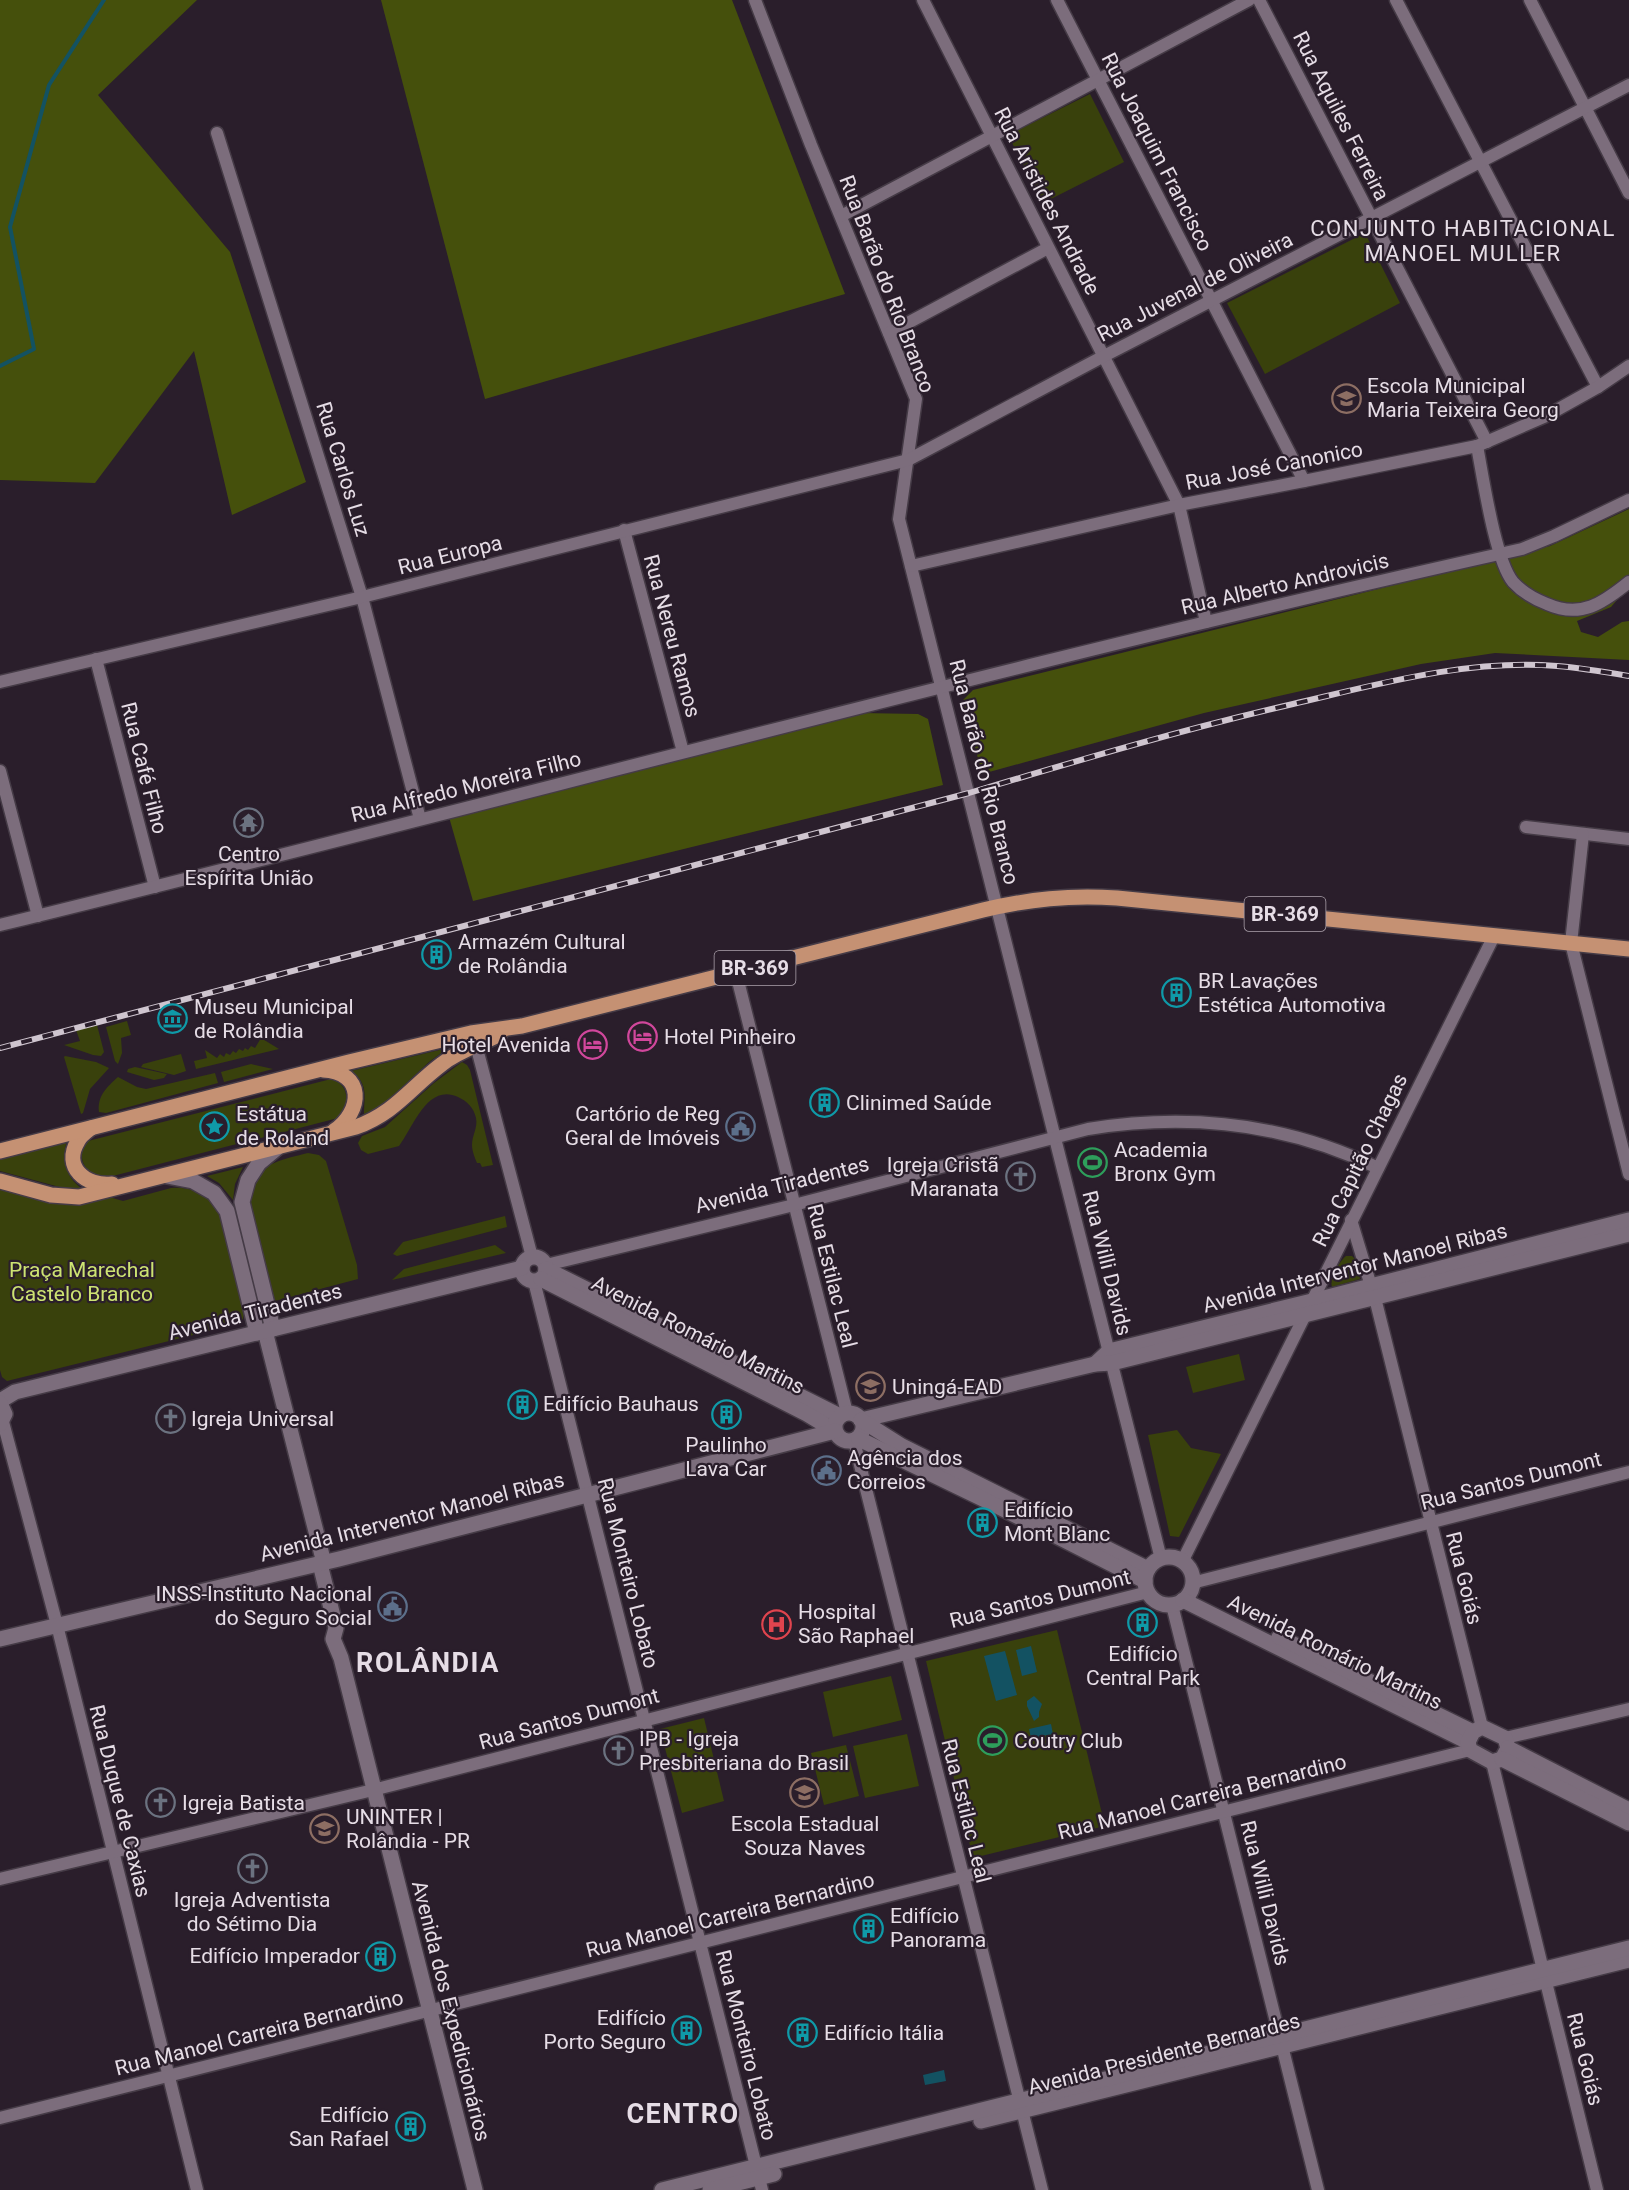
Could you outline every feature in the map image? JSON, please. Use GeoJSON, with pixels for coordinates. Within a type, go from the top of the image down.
{"type":"FeatureCollection","features":[{"type":"Feature","properties":{"kind":"main road","name":"BR-369"},"geometry":{"type":"LineString","coordinates":[[0,1152],[316,1070],[471,1033],[510,1029],[999,906],[1038,899],[1090,896],[1629,949]]}},
{"type":"Feature","properties":{"kind":"main road","name":"BR-369"},"geometry":{"type":"LineString","coordinates":[[0,1181],[69,1198],[167,1176],[329,1134],[375,1120],[388,1112],[454,1055],[510,1029]]}},
{"type":"Feature","properties":{"kind":"main road"},"geometry":{"type":"LineString","coordinates":[[316,1070],[334,1071],[344,1076],[351,1083],[355,1092],[355,1105],[350,1116],[344,1124],[329,1134]]}},
{"type":"Feature","properties":{"kind":"main road"},"geometry":{"type":"LineString","coordinates":[[91,1128],[82,1135],[74,1148],[75,1166],[84,1179],[99,1185],[142,1182]]}},
{"type":"Feature","properties":{"kind":"street","name":"Rua Barão do Rio Branco"},"geometry":{"type":"LineString","coordinates":[[755,0],[916,399],[899,519],[999,906]]}},
{"type":"Feature","properties":{"kind":"street","name":"Rua Aristides Andrade"},"geometry":{"type":"LineString","coordinates":[[923,0],[1179,505],[1206,622]]}},
{"type":"Feature","properties":{"kind":"street","name":"Rua Joaquim Francisco"},"geometry":{"type":"LineString","coordinates":[[1057,0],[1304,481]]}},
{"type":"Feature","properties":{"kind":"street"},"geometry":{"type":"LineString","coordinates":[[841,216],[1249,0]]}},
{"type":"Feature","properties":{"kind":"street","name":"Rua Aquiles Ferreira"},"geometry":{"type":"LineString","coordinates":[[1259,0],[1372,218],[1482,444],[1500,554],[1512,580],[1528,596],[1555,608],[1572,611],[1587,609],[1612,596],[1629,582]]}},
{"type":"Feature","properties":{"kind":"street"},"geometry":{"type":"LineString","coordinates":[[1396,0],[1598,387]]}},
{"type":"Feature","properties":{"kind":"street"},"geometry":{"type":"LineString","coordinates":[[1530,0],[1629,193]]}},
{"type":"Feature","properties":{"kind":"street","name":"Rua Juvenal de Oliveira"},"geometry":{"type":"LineString","coordinates":[[908,460],[1104,356],[1629,85]]}},
{"type":"Feature","properties":{"kind":"street","name":"Rua Carlos Luz"},"geometry":{"type":"LineString","coordinates":[[217,134],[362,597],[420,819]]}},
{"type":"Feature","properties":{"kind":"street"},"geometry":{"type":"LineString","coordinates":[[889,333],[1048,248]]}},
{"type":"Feature","properties":{"kind":"street","name":"Rua José Canonico"},"geometry":{"type":"LineString","coordinates":[[911,566],[1179,505],[1482,444],[1546,416],[1598,387],[1629,366]]}},
{"type":"Feature","properties":{"kind":"street","name":"Rua Europa"},"geometry":{"type":"LineString","coordinates":[[0,682],[362,597],[908,460]]}},
{"type":"Feature","properties":{"kind":"street","name":"Rua Alberto Androvicis"},"geometry":{"type":"LineString","coordinates":[[942,686],[1522,549],[1629,500]]}},
{"type":"Feature","properties":{"kind":"street","name":"Rua Nereu Ramos"},"geometry":{"type":"LineString","coordinates":[[624,530],[683,752]]}},
{"type":"Feature","properties":{"kind":"street","name":"Rua Café Filho"},"geometry":{"type":"LineString","coordinates":[[96,659],[155,887]]}},
{"type":"Feature","properties":{"kind":"street","name":"Rua Alfredo Moreira Filho"},"geometry":{"type":"LineString","coordinates":[[0,925],[942,686]]}},
{"type":"Feature","properties":{"kind":"street"},"geometry":{"type":"LineString","coordinates":[[0,771],[38,916]]}},
{"type":"Feature","properties":{"kind":"street"},"geometry":{"type":"LineString","coordinates":[[1526,827],[1629,839]]}},
{"type":"Feature","properties":{"kind":"street"},"geometry":{"type":"LineString","coordinates":[[1583,834],[1571,944],[1629,1174]]}},
{"type":"Feature","properties":{"kind":"street","name":"Rua Willi Davids"},"geometry":{"type":"LineString","coordinates":[[999,906],[1161,1559]]}},
{"type":"Feature","properties":{"kind":"street","name":"Rua Capitão Chagas"},"geometry":{"type":"LineString","coordinates":[[1182,1562],[1494,936]]}},
{"type":"Feature","properties":{"kind":"street","name":"Rua Estilac Leal"},"geometry":{"type":"LineString","coordinates":[[736,973],[794,1205],[841,1420]]}},
{"type":"Feature","properties":{"kind":"street"},"geometry":{"type":"LineString","coordinates":[[476,1045],[527,1262],[525,1277],[542,1273]]}},
{"type":"Feature","properties":{"kind":"street","name":"Avenida Tiradentes"},"geometry":{"type":"LineString","coordinates":[[542,1273],[1055,1137],[1119,1124],[1166,1122],[1222,1124],[1293,1135],[1327,1146],[1378,1168]]}},
{"type":"Feature","properties":{"kind":"street","name":"Avenida dos Expedicionários"},"geometry":{"type":"LineString","coordinates":[[277,1148],[260,1163],[248,1180],[242,1202],[265,1331],[322,1563],[336,1628],[333,1639],[341,1658],[485,2190]]}},
{"type":"Feature","properties":{"kind":"street","name":"Avenida dos Expedicionários"},"geometry":{"type":"LineString","coordinates":[[167,1176],[193,1181],[214,1192],[227,1211],[265,1331]]}},
{"type":"Feature","properties":{"kind":"street","name":"Rua Goiás"},"geometry":{"type":"LineString","coordinates":[[1352,1220],[1373,1292],[1430,1521],[1473,1738]]}},
{"type":"Feature","properties":{"kind":"street","name":"Avenida Interventor Manoel Ribas"},"geometry":{"type":"LineString","coordinates":[[1111,1357],[1304,1317],[1373,1292],[1629,1220]]}},
{"type":"Feature","properties":{"kind":"street","name":"Avenida Interventor Manoel Ribas"},"geometry":{"type":"LineString","coordinates":[[861,1420],[1095,1364],[1111,1357],[1312,1301],[1373,1292],[1629,1234]]}},
{"type":"Feature","properties":{"kind":"street","name":"Avenida Romário Martins"},"geometry":{"type":"LineString","coordinates":[[527,1262],[543,1260],[542,1273],[663,1334],[807,1414],[841,1420]]}},
{"type":"Feature","properties":{"kind":"street","name":"Avenida Tiradentes"},"geometry":{"type":"LineString","coordinates":[[0,1402],[15,1392],[265,1331],[527,1262]]}},
{"type":"Feature","properties":{"kind":"street","name":"Rua Monteiro Lobato"},"geometry":{"type":"LineString","coordinates":[[542,1273],[587,1493],[759,2178]]}},
{"type":"Feature","properties":{"kind":"street"},"geometry":{"type":"LineString","coordinates":[[0,1402],[5,1414],[1,1423]]}},
{"type":"Feature","properties":{"kind":"street"},"geometry":{"type":"LineString","coordinates":[[861,1420],[864,1426],[862,1434],[856,1440],[850,1442],[837,1436],[841,1420],[861,1420],[990,1496],[1147,1581],[1158,1602],[1184,1595],[1190,1571],[1176,1558],[1161,1559],[1147,1581]]}},
{"type":"Feature","properties":{"kind":"street","name":"Avenida Interventor Manoel Ribas"},"geometry":{"type":"LineString","coordinates":[[0,1640],[322,1563],[587,1493],[841,1420]]}},
{"type":"Feature","properties":{"kind":"street","name":"Rua Duque de Caxias"},"geometry":{"type":"LineString","coordinates":[[1,1423],[57,1625],[196,2190]]}},
{"type":"Feature","properties":{"kind":"street"},"geometry":{"type":"LineString","coordinates":[[856,1440],[990,1496]]}},
{"type":"Feature","properties":{"kind":"street","name":"Rua Estilac Leal"},"geometry":{"type":"LineString","coordinates":[[856,1440],[962,1877],[1042,2190]]}},
{"type":"Feature","properties":{"kind":"street","name":"Rua Santos Dumont"},"geometry":{"type":"LineString","coordinates":[[1184,1595],[1430,1521],[1629,1472]]}},
{"type":"Feature","properties":{"kind":"street","name":"Rua Santos Dumont"},"geometry":{"type":"LineString","coordinates":[[0,1879],[377,1789],[907,1653],[1147,1581]]}},
{"type":"Feature","properties":{"kind":"street","name":"Rua Willi Davids"},"geometry":{"type":"LineString","coordinates":[[1184,1595],[1225,1812],[1318,2190]]}},
{"type":"Feature","properties":{"kind":"street","name":"Avenida Romário Martins"},"geometry":{"type":"LineString","coordinates":[[1184,1595],[1473,1738]]}},
{"type":"Feature","properties":{"kind":"street"},"geometry":{"type":"LineString","coordinates":[[1502,1752],[1629,1709]]}},
{"type":"Feature","properties":{"kind":"street"},"geometry":{"type":"LineString","coordinates":[[1473,1738],[1629,1810]]}},
{"type":"Feature","properties":{"kind":"street"},"geometry":{"type":"LineString","coordinates":[[1473,1738],[1629,1823]]}},
{"type":"Feature","properties":{"kind":"street","name":"Rua Manoel Carreira Bernardino"},"geometry":{"type":"LineString","coordinates":[[0,2118],[1225,1812],[1473,1738]]}},
{"type":"Feature","properties":{"kind":"street","name":"Rua Goiás"},"geometry":{"type":"LineString","coordinates":[[1502,1752],[1544,1974],[1597,2190]]}},
{"type":"Feature","properties":{"kind":"street","name":"Avenida Presidente Bernardes"},"geometry":{"type":"LineString","coordinates":[[710,2190],[759,2178],[913,2132],[1544,1974],[1629,1948]]}},
{"type":"Feature","properties":{"kind":"street","name":"Avenida Presidente Bernardes"},"geometry":{"type":"LineString","coordinates":[[1544,1974],[1629,1960]]}},
{"type":"Feature","properties":{"kind":"street","name":"Avenida dos Expedicionários"},"geometry":{"type":"LineString","coordinates":[[435,2009],[475,2190]]}},
{"type":"Feature","properties":{"kind":"street"},"geometry":{"type":"LineString","coordinates":[[662,2190],[759,2178]]}},
{"type":"Feature","properties":{"kind":"green space"},"geometry":{"type":"Polygon","coordinates":[[[0,0],[197,0],[98,95],[230,252],[306,482],[232,515],[194,351],[95,483],[0,480],[0,0]]]}},
{"type":"Feature","properties":{"kind":"green space"},"geometry":{"type":"Polygon","coordinates":[[[381,0],[732,0],[845,294],[485,399],[381,0]]]}},
{"type":"Feature","properties":{"kind":"green space"},"geometry":{"type":"Polygon","coordinates":[[[1090,94],[1124,162],[1043,203],[1008,135],[1090,94]]]}},
{"type":"Feature","properties":{"kind":"green space"},"geometry":{"type":"Polygon","coordinates":[[[1365,233],[1400,303],[1265,374],[1227,303],[1365,233]]]}},
{"type":"Feature","properties":{"kind":"green space"},"geometry":{"type":"Polygon","coordinates":[[[1629,509],[1629,586],[1611,607],[1577,621],[1581,632],[1598,637],[1622,622],[1629,621],[1629,660],[1495,653],[1421,664],[1204,713],[982,774],[963,700],[973,690],[1550,546],[1629,509]]]}},
{"type":"Feature","properties":{"kind":"green space"},"geometry":{"type":"Polygon","coordinates":[[[861,713],[918,714],[928,719],[943,785],[473,901],[449,817],[861,713]]]}},
{"type":"Feature","properties":{"kind":"green space"},"geometry":{"type":"Polygon","coordinates":[[[127,1021],[131,1035],[121,1038],[122,1053],[118,1064],[115,1061],[106,1027],[127,1021]]]}},
{"type":"Feature","properties":{"kind":"green space"},"geometry":{"type":"Polygon","coordinates":[[[97,1025],[104,1052],[101,1056],[64,1045],[80,1041],[76,1030],[97,1025]]]}},
{"type":"Feature","properties":{"kind":"green space"},"geometry":{"type":"Polygon","coordinates":[[[261,1038],[279,1049],[196,1069],[194,1061],[207,1058],[205,1050],[217,1058],[220,1054],[224,1057],[226,1053],[230,1055],[239,1049],[248,1050],[251,1046],[255,1048],[261,1038]]]}},
{"type":"Feature","properties":{"kind":"green space"},"geometry":{"type":"Polygon","coordinates":[[[448,1048],[429,1062],[371,1116],[364,1115],[363,1085],[351,1071],[448,1048]]]}},
{"type":"Feature","properties":{"kind":"green space"},"geometry":{"type":"Polygon","coordinates":[[[181,1054],[186,1071],[174,1075],[141,1067],[143,1064],[181,1054]]]}},
{"type":"Feature","properties":{"kind":"green space"},"geometry":{"type":"Polygon","coordinates":[[[64,1057],[96,1062],[109,1068],[90,1089],[81,1114],[64,1057]]]}},
{"type":"Feature","properties":{"kind":"green space"},"geometry":{"type":"Polygon","coordinates":[[[462,1062],[470,1070],[493,1165],[482,1167],[480,1163],[477,1163],[472,1150],[476,1122],[472,1108],[458,1097],[447,1094],[438,1096],[429,1102],[399,1146],[368,1154],[361,1150],[358,1143],[362,1136],[385,1127],[434,1083],[462,1062]]]}},
{"type":"Feature","properties":{"kind":"green space"},"geometry":{"type":"Polygon","coordinates":[[[251,1064],[273,1069],[224,1082],[221,1072],[251,1064]]]}},
{"type":"Feature","properties":{"kind":"green space"},"geometry":{"type":"Polygon","coordinates":[[[135,1067],[167,1074],[164,1078],[154,1080],[127,1072],[128,1069],[135,1067]]]}},
{"type":"Feature","properties":{"kind":"green space"},"geometry":{"type":"Polygon","coordinates":[[[215,1073],[218,1083],[106,1113],[99,1112],[101,1097],[118,1077],[146,1089],[215,1073]]]}},
{"type":"Feature","properties":{"kind":"green space"},"geometry":{"type":"Polygon","coordinates":[[[331,1079],[342,1086],[346,1096],[342,1113],[338,1118],[105,1178],[91,1173],[83,1162],[81,1152],[88,1141],[331,1079]]]}},
{"type":"Feature","properties":{"kind":"green space"},"geometry":{"type":"Polygon","coordinates":[[[67,1141],[66,1168],[81,1188],[67,1189],[0,1171],[0,1159],[67,1141]]]}},
{"type":"Feature","properties":{"kind":"green space"},"geometry":{"type":"Polygon","coordinates":[[[308,1153],[319,1155],[326,1161],[357,1265],[358,1279],[275,1301],[250,1208],[250,1194],[258,1174],[265,1168],[285,1159],[308,1153]]]}},
{"type":"Feature","properties":{"kind":"green space"},"geometry":{"type":"Polygon","coordinates":[[[243,1167],[235,1184],[233,1200],[219,1183],[207,1176],[243,1167]]]}},
{"type":"Feature","properties":{"kind":"green space","name":"Praça Marechal Castelo Branco"},"geometry":{"type":"Polygon","coordinates":[[[171,1188],[200,1193],[216,1207],[220,1214],[244,1313],[243,1319],[238,1324],[7,1381],[2,1377],[0,1370],[0,1189],[61,1204],[76,1205],[109,1197],[123,1201],[171,1188]]]}},
{"type":"Feature","properties":{"kind":"green space"},"geometry":{"type":"Polygon","coordinates":[[[505,1216],[507,1227],[397,1256],[393,1254],[403,1242],[505,1216]]]}},
{"type":"Feature","properties":{"kind":"green space"},"geometry":{"type":"Polygon","coordinates":[[[495,1245],[506,1253],[392,1280],[404,1269],[495,1245]]]}},
{"type":"Feature","properties":{"kind":"green space"},"geometry":{"type":"Polygon","coordinates":[[[1346,1256],[1352,1256],[1356,1260],[1360,1279],[1332,1287],[1335,1270],[1346,1256]]]}},
{"type":"Feature","properties":{"kind":"green space"},"geometry":{"type":"Polygon","coordinates":[[[1239,1354],[1245,1380],[1193,1393],[1186,1367],[1239,1354]]]}},
{"type":"Feature","properties":{"kind":"green space"},"geometry":{"type":"Polygon","coordinates":[[[1177,1430],[1191,1448],[1221,1454],[1179,1537],[1170,1536],[1148,1435],[1177,1430]]]}},
{"type":"Feature","properties":{"kind":"green space"},"geometry":{"type":"Polygon","coordinates":[[[1057,1630],[1105,1826],[977,1857],[972,1854],[926,1661],[1057,1630]]]}},
{"type":"Feature","properties":{"kind":"green space"},"geometry":{"type":"Polygon","coordinates":[[[891,1676],[902,1720],[833,1737],[823,1692],[891,1676]]]}},
{"type":"Feature","properties":{"kind":"green space"},"geometry":{"type":"Polygon","coordinates":[[[704,1718],[724,1801],[682,1813],[660,1729],[704,1718]]]}},
{"type":"Feature","properties":{"kind":"green space"},"geometry":{"type":"Polygon","coordinates":[[[907,1734],[919,1786],[865,1798],[853,1746],[907,1734]]]}},
{"type":"Feature","properties":{"kind":"green space"},"geometry":{"type":"Polygon","coordinates":[[[846,1745],[859,1796],[824,1805],[811,1753],[846,1745]]]}},
{"type":"Feature","properties":{"kind":"water"},"geometry":{"type":"Polygon","coordinates":[[[1031,1646],[1037,1672],[1022,1676],[1016,1650],[1031,1646]]]}},
{"type":"Feature","properties":{"kind":"water"},"geometry":{"type":"Polygon","coordinates":[[[1005,1651],[1017,1695],[996,1701],[984,1656],[1005,1651]]]}},
{"type":"Feature","properties":{"kind":"water"},"geometry":{"type":"Polygon","coordinates":[[[1034,1696],[1042,1704],[1039,1717],[1034,1721],[1027,1701],[1034,1696]]]}},
{"type":"Feature","properties":{"kind":"water"},"geometry":{"type":"Polygon","coordinates":[[[1051,1724],[1053,1734],[1043,1736],[1046,1746],[1038,1748],[1036,1737],[1031,1738],[1029,1729],[1051,1724]]]}},
{"type":"Feature","properties":{"kind":"water"},"geometry":{"type":"Polygon","coordinates":[[[944,2070],[946,2081],[925,2085],[923,2075],[944,2070]]]}},
{"type":"Feature","properties":{"kind":"waterway"},"geometry":{"type":"LineString","coordinates":[[0,366],[34,349],[10,227],[49,85],[104,0]]}},
{"type":"Feature","properties":{"kind":"railway"},"geometry":{"type":"LineString","coordinates":[[0,1048],[969,793],[1211,724],[1358,689],[1424,675],[1490,666],[1557,666],[1629,676]]}},
{"type":"Feature","properties":{"kind":"place","name":"Escola Municipal Maria Teixeira Georg"},"geometry":{"type":"Point","coordinates":[1346,398]}},
{"type":"Feature","properties":{"kind":"place","name":"Centro Espírita União"},"geometry":{"type":"Point","coordinates":[249,823]}},
{"type":"Feature","properties":{"kind":"place","name":"Armazém Cultural de Rolândia"},"geometry":{"type":"Point","coordinates":[437,954]}},
{"type":"Feature","properties":{"kind":"place","name":"BR Lavações Estética Automotiva"},"geometry":{"type":"Point","coordinates":[1177,993]}},
{"type":"Feature","properties":{"kind":"place","name":"Museu Municipal de Rolândia"},"geometry":{"type":"Point","coordinates":[173,1019]}},
{"type":"Feature","properties":{"kind":"place","name":"Hotel Pinheiro"},"geometry":{"type":"Point","coordinates":[643,1037]}},
{"type":"Feature","properties":{"kind":"place","name":"Hotel Avenida"},"geometry":{"type":"Point","coordinates":[592,1045]}},
{"type":"Feature","properties":{"kind":"place","name":"Clinimed Saúde"},"geometry":{"type":"Point","coordinates":[825,1103]}},
{"type":"Feature","properties":{"kind":"place","name":"Estátua de Roland"},"geometry":{"type":"Point","coordinates":[215,1126]}},
{"type":"Feature","properties":{"kind":"place","name":"Cartório de Reg Geral de Imóveis"},"geometry":{"type":"Point","coordinates":[741,1126]}},
{"type":"Feature","properties":{"kind":"place","name":"Academia Bronx Gym"},"geometry":{"type":"Point","coordinates":[1093,1162]}},
{"type":"Feature","properties":{"kind":"place","name":"Igreja Cristã Maranata"},"geometry":{"type":"Point","coordinates":[1020,1177]}},
{"type":"Feature","properties":{"kind":"place","name":"Uningá-EAD"},"geometry":{"type":"Point","coordinates":[871,1387]}},
{"type":"Feature","properties":{"kind":"place","name":"Edifício Bauhaus"},"geometry":{"type":"Point","coordinates":[522,1404]}},
{"type":"Feature","properties":{"kind":"place","name":"Paulinho Lava Car"},"geometry":{"type":"Point","coordinates":[726,1414]}},
{"type":"Feature","properties":{"kind":"place","name":"Igreja Universal"},"geometry":{"type":"Point","coordinates":[170,1419]}},
{"type":"Feature","properties":{"kind":"place","name":"Agência dos Correios"},"geometry":{"type":"Point","coordinates":[826,1470]}},
{"type":"Feature","properties":{"kind":"place","name":"Edifício Mont Blanc"},"geometry":{"type":"Point","coordinates":[983,1522]}},
{"type":"Feature","properties":{"kind":"place","name":"INSS-Instituto Nacional do Seguro Social"},"geometry":{"type":"Point","coordinates":[393,1606]}},
{"type":"Feature","properties":{"kind":"place","name":"Edifício Central Park"},"geometry":{"type":"Point","coordinates":[1143,1623]}},
{"type":"Feature","properties":{"kind":"place","name":"Hospital São Raphael"},"geometry":{"type":"Point","coordinates":[777,1624]}},
{"type":"Feature","properties":{"kind":"place","name":"Coutry Club"},"geometry":{"type":"Point","coordinates":[993,1741]}},
{"type":"Feature","properties":{"kind":"place","name":"IPB - Igreja Presbiteriana do Brasil"},"geometry":{"type":"Point","coordinates":[618,1751]}},
{"type":"Feature","properties":{"kind":"place","name":"Escola Estadual Souza Naves"},"geometry":{"type":"Point","coordinates":[805,1793]}},
{"type":"Feature","properties":{"kind":"place","name":"Igreja Batista"},"geometry":{"type":"Point","coordinates":[161,1803]}},
{"type":"Feature","properties":{"kind":"place","name":"UNINTER | Rolândia - PR"},"geometry":{"type":"Point","coordinates":[325,1829]}},
{"type":"Feature","properties":{"kind":"place","name":"Igreja Adventista do Sétimo Dia"},"geometry":{"type":"Point","coordinates":[252,1869]}},
{"type":"Feature","properties":{"kind":"place","name":"Edifício Panorama"},"geometry":{"type":"Point","coordinates":[869,1928]}},
{"type":"Feature","properties":{"kind":"place","name":"Edifício Imperador"},"geometry":{"type":"Point","coordinates":[381,1956]}},
{"type":"Feature","properties":{"kind":"place","name":"Edifício Porto Seguro"},"geometry":{"type":"Point","coordinates":[687,2030]}},
{"type":"Feature","properties":{"kind":"place","name":"Edifício Itália"},"geometry":{"type":"Point","coordinates":[803,2033]}},
{"type":"Feature","properties":{"kind":"place","name":"Edifício San Rafael"},"geometry":{"type":"Point","coordinates":[410,2127]}},
{"type":"Feature","properties":{"kind":"district","name":"CONJUNTO HABITACIONAL MANOEL MULLER"},"geometry":{"type":"Point","coordinates":[1463,240]}},
{"type":"Feature","properties":{"kind":"district","name":"ROLÂNDIA"},"geometry":{"type":"Point","coordinates":[428,1663]}},
{"type":"Feature","properties":{"kind":"district","name":"CENTRO"},"geometry":{"type":"Point","coordinates":[683,2114]}}]}
